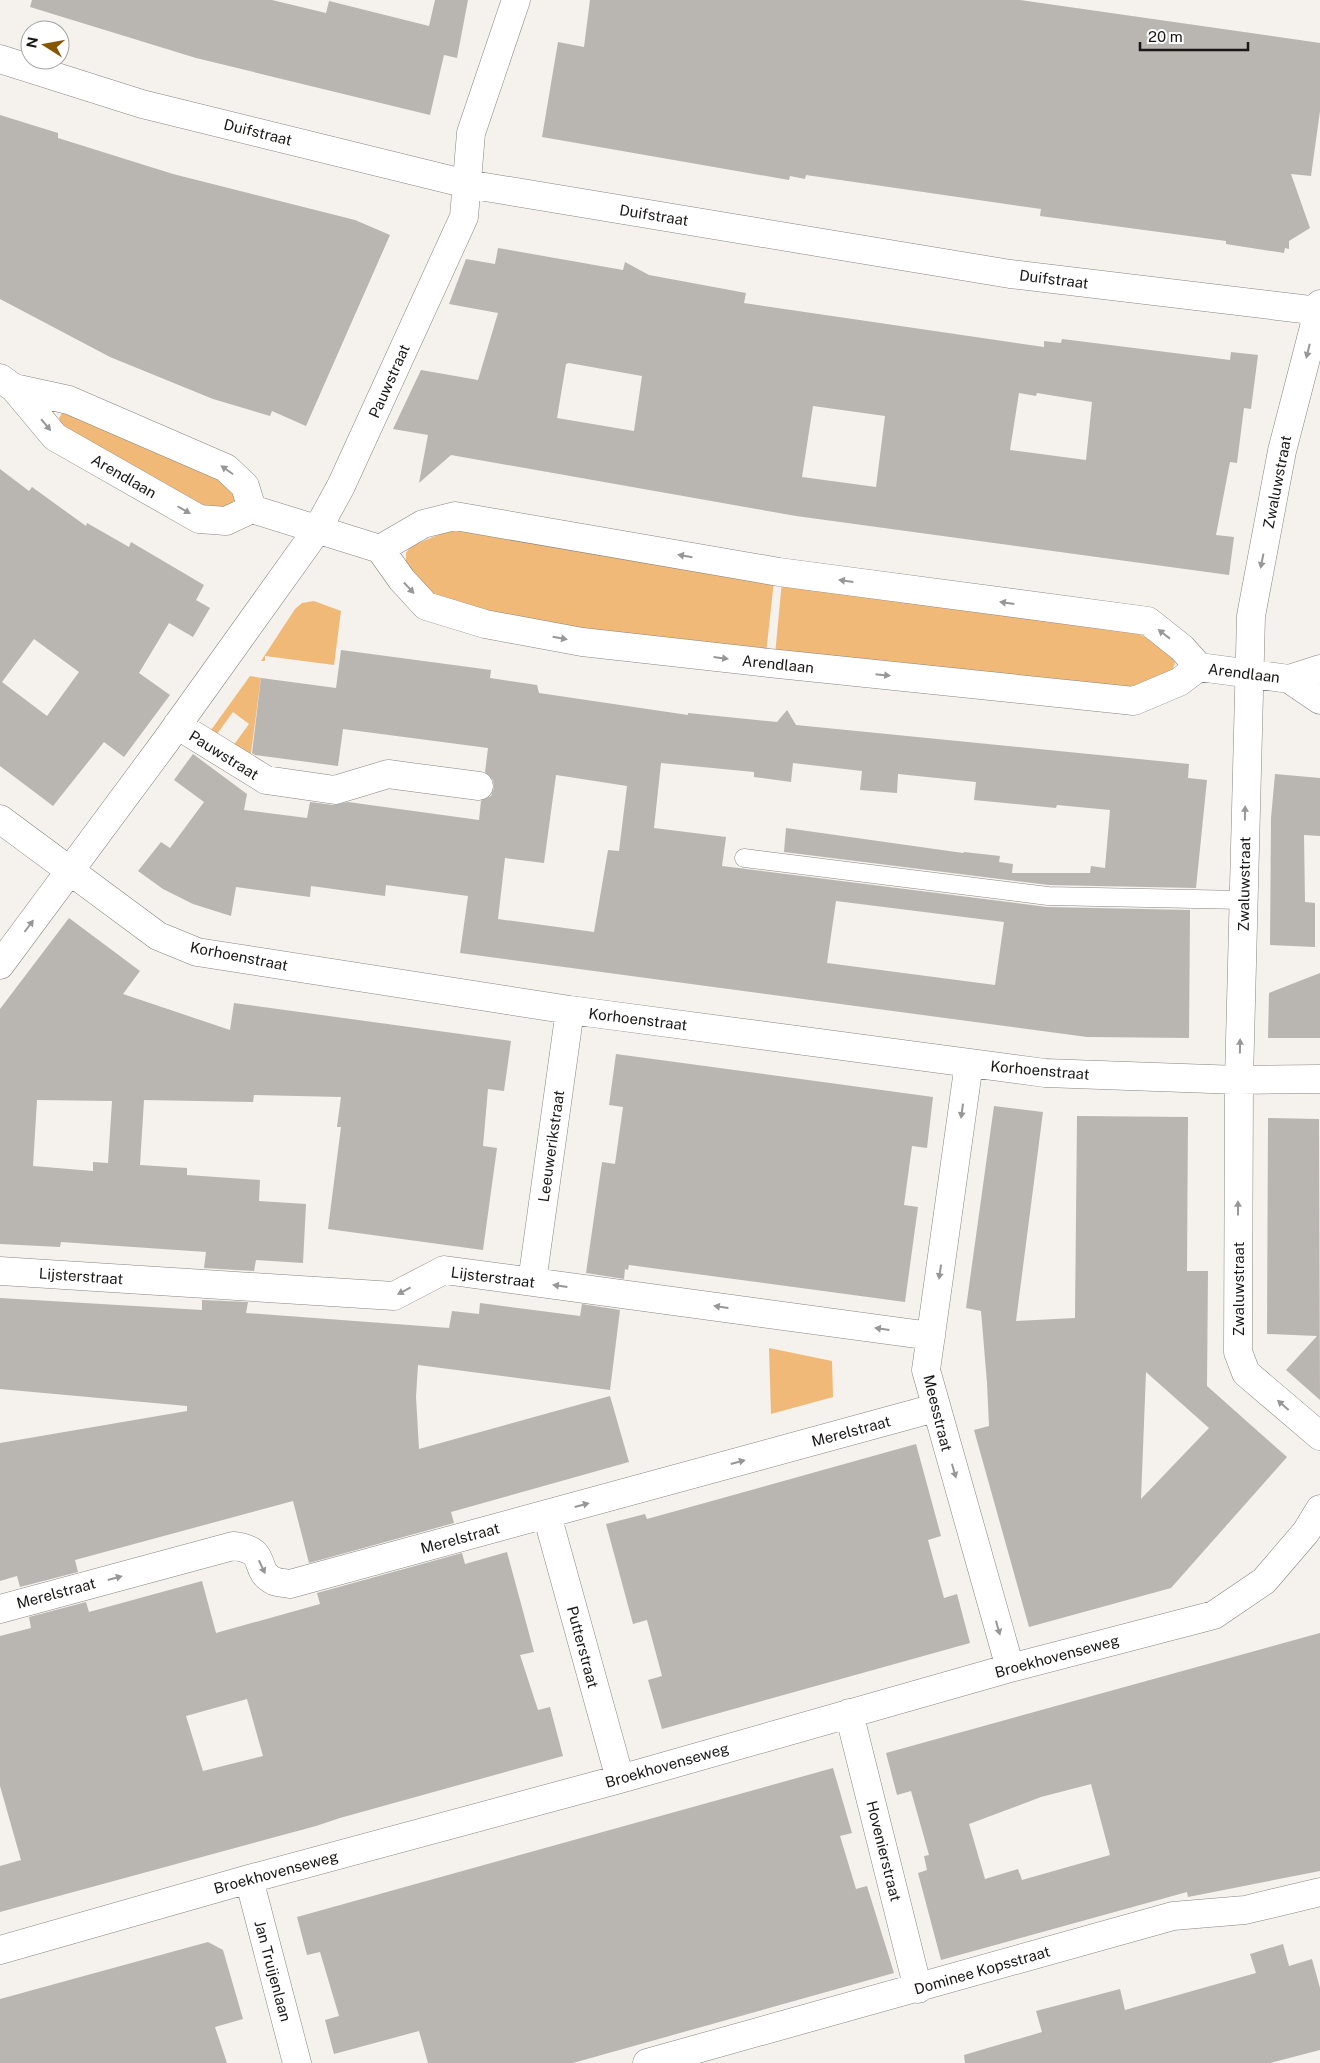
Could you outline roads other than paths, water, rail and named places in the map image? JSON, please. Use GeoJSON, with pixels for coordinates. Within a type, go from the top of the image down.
{"type":"FeatureCollection","features":[{"type":"Feature","properties":{"kind":"street","name":"Pauwstraat"},"geometry":{"type":"LineString","coordinates":[[0,965],[70,872],[317,530],[341,486],[464,217],[472,133],[516,0]]}},
{"type":"Feature","properties":{"kind":"street","name":"Duifstraat"},"geometry":{"type":"LineString","coordinates":[[0,60],[142,104],[467,184],[1010,274],[1319,309]]}},
{"type":"Feature","properties":{"kind":"street","name":"Zwaluwstraat"},"geometry":{"type":"LineString","coordinates":[[1319,309],[1282,451],[1251,616],[1239,1080],[1238,1352],[1246,1373],[1320,1436]]}},
{"type":"Feature","properties":{"kind":"street","name":"Arendlaan"},"geometry":{"type":"LineString","coordinates":[[7,383],[69,400],[226,468],[245,486],[252,509],[226,521],[199,519],[55,437],[7,383]]}},
{"type":"Feature","properties":{"kind":"street"},"geometry":{"type":"LineString","coordinates":[[252,509],[380,549]]}},
{"type":"Feature","properties":{"kind":"street","name":"Arendlaan"},"geometry":{"type":"LineString","coordinates":[[1199,667],[1179,682],[1134,701],[769,664],[582,642],[485,624],[426,606],[402,580],[380,549],[423,524],[455,516],[779,572],[1148,621],[1182,648],[1199,667],[1289,679],[1320,669]]}},
{"type":"Feature","properties":{"kind":"street","name":"Arendlaan"},"geometry":{"type":"LineString","coordinates":[[1289,679],[1320,700]]}},
{"type":"Feature","properties":{"kind":"street","name":"Pauwstraat"},"geometry":{"type":"LineString","coordinates":[[176,725],[266,780],[335,790],[388,774],[479,786]]}},
{"type":"Feature","properties":{"kind":"street","name":"Korhoenstraat"},"geometry":{"type":"LineString","coordinates":[[0,819],[158,936],[197,952],[570,1010],[1045,1073],[1239,1080],[1320,1079]]}},
{"type":"Feature","properties":{"kind":"street","name":"Leeuwerikstraat"},"geometry":{"type":"LineString","coordinates":[[532,1282],[570,1010]]}},
{"type":"Feature","properties":{"kind":"street","name":"Meesstraat"},"geometry":{"type":"LineString","coordinates":[[969,1063],[926,1370],[1010,1668]]}},
{"type":"Feature","properties":{"kind":"street","name":"Lijsterstraat"},"geometry":{"type":"LineString","coordinates":[[0,1271],[394,1296],[444,1270],[931,1336]]}},
{"type":"Feature","properties":{"kind":"street","name":"Merelstraat"},"geometry":{"type":"LineString","coordinates":[[0,1608],[233,1546],[248,1547],[258,1556],[263,1572],[275,1581],[290,1584],[936,1408]]}},
{"type":"Feature","properties":{"kind":"street","name":"Broekhovenseweg"},"geometry":{"type":"LineString","coordinates":[[0,1950],[249,1879],[620,1779],[1010,1668],[1214,1615],[1264,1581],[1313,1537],[1320,1509]]}},
{"type":"Feature","properties":{"kind":"street","name":"Putterstraat"},"geometry":{"type":"LineString","coordinates":[[547,1515],[620,1779]]}},
{"type":"Feature","properties":{"kind":"street","name":"Hovenierstraat"},"geometry":{"type":"LineString","coordinates":[[849,1713],[918,1988]]}},
{"type":"Feature","properties":{"kind":"street","name":"Jan Truijenlaan"},"geometry":{"type":"LineString","coordinates":[[249,1879],[297,2063]]}},
{"type":"Feature","properties":{"kind":"street","name":"Dominee Kopsstraat"},"geometry":{"type":"LineString","coordinates":[[647,2063],[1173,1916],[1245,1910],[1320,1892]]}},
{"type":"Feature","properties":{"kind":"lane"},"geometry":{"type":"LineString","coordinates":[[744,858],[1048,896],[1243,900]]}}]}
